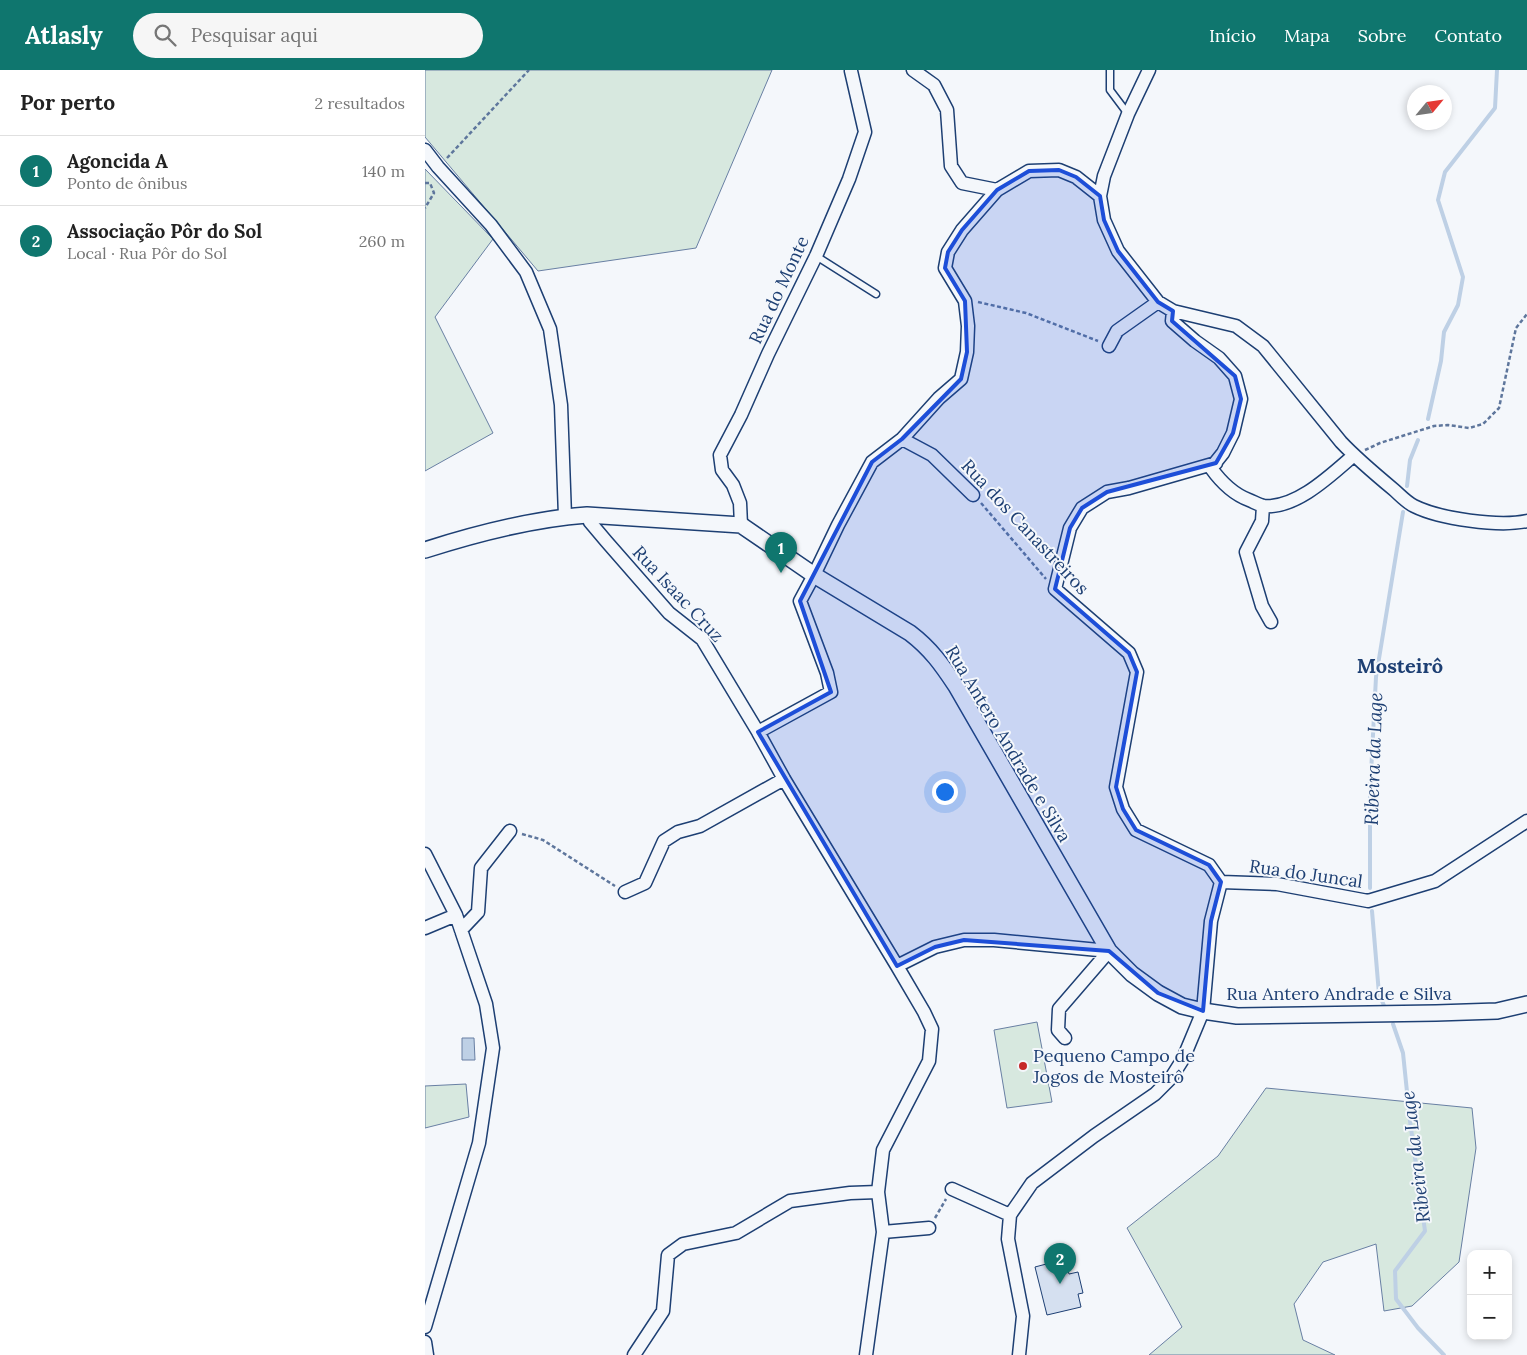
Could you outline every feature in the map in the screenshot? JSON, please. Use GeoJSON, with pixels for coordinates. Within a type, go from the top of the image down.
{"type":"FeatureCollection","features":[{"type":"Feature","properties":{"kind":"street","name":"Rua do Monte"},"geometry":{"type":"LineString","coordinates":[[741,525],[740,503],[733,485],[722,470],[720,455],[741,415],[768,354],[816,256],[849,179],[865,132],[853,70]]}},
{"type":"Feature","properties":{"kind":"street"},"geometry":{"type":"LineString","coordinates":[[913,70],[934,85],[947,110],[951,166],[955,172],[963,183],[997,190]]}},
{"type":"Feature","properties":{"kind":"street"},"geometry":{"type":"LineString","coordinates":[[1149,70],[1128,114],[1104,176],[1100,196],[1104,220],[1118,251],[1158,302],[1173,311],[1236,326],[1263,346],[1353,456],[1413,506],[1480,523],[1519,523],[1527,521]]}},
{"type":"Feature","properties":{"kind":"street"},"geometry":{"type":"LineString","coordinates":[[425,150],[491,225],[526,272],[550,330],[561,405],[565,516]]}},
{"type":"Feature","properties":{"kind":"street"},"geometry":{"type":"LineString","coordinates":[[758,732],[831,692],[827,673],[800,601],[872,462],[903,438],[939,398],[961,379],[967,352],[968,326],[965,301],[945,268],[948,252],[962,230],[997,190],[1029,170],[1059,170],[1077,177],[1100,196]]}},
{"type":"Feature","properties":{"kind":"street"},"geometry":{"type":"LineString","coordinates":[[1109,346],[1117,331],[1158,302]]}},
{"type":"Feature","properties":{"kind":"street"},"geometry":{"type":"LineString","coordinates":[[1173,311],[1173,321],[1219,358],[1235,376],[1241,399],[1233,433],[1223,453],[1211,468],[1221,481],[1240,497],[1263,506],[1281,504],[1303,494],[1331,475],[1353,456]]}},
{"type":"Feature","properties":{"kind":"street","name":"Rua dos Canastreiros"},"geometry":{"type":"LineString","coordinates":[[903,438],[931,455],[973,495]]}},
{"type":"Feature","properties":{"kind":"street"},"geometry":{"type":"LineString","coordinates":[[1055,589],[1070,528],[1082,508],[1107,492],[1216,463]]}},
{"type":"Feature","properties":{"kind":"street"},"geometry":{"type":"LineString","coordinates":[[1263,506],[1262,521],[1246,552],[1262,606],[1271,622]]}},
{"type":"Feature","properties":{"kind":"street"},"geometry":{"type":"LineString","coordinates":[[425,550],[488,531],[565,516],[587,515],[741,525]]}},
{"type":"Feature","properties":{"kind":"street","name":"Rua Isaac Cruz"},"geometry":{"type":"LineString","coordinates":[[587,515],[590,522],[669,614],[702,639],[897,966],[931,1029],[929,1061],[883,1150],[878,1192],[883,1232],[866,1355]]}},
{"type":"Feature","properties":{"kind":"street","name":"Rua Antero Andrade e Silva"},"geometry":{"type":"LineString","coordinates":[[741,525],[814,575],[910,633],[935,656],[956,686],[1109,951],[1132,974],[1158,993],[1182,1006],[1237,1016],[1436,1013],[1497,1010],[1527,1004]]}},
{"type":"Feature","properties":{"kind":"street","name":"Rua dos Canastreiros"},"geometry":{"type":"LineString","coordinates":[[1055,589],[1129,654],[1137,672],[1116,787],[1123,809],[1136,830],[1209,866],[1221,882]]}},
{"type":"Feature","properties":{"kind":"street"},"geometry":{"type":"LineString","coordinates":[[625,892],[645,883],[664,841],[677,832],[700,826],[784,779]]}},
{"type":"Feature","properties":{"kind":"street","name":"Rua do Juncal"},"geometry":{"type":"LineString","coordinates":[[1221,882],[1277,884],[1368,901],[1435,882],[1527,821]]}},
{"type":"Feature","properties":{"kind":"street"},"geometry":{"type":"LineString","coordinates":[[461,930],[478,912],[481,868],[509,831]]}},
{"type":"Feature","properties":{"kind":"street"},"geometry":{"type":"LineString","coordinates":[[425,854],[456,915],[486,1004],[493,1048],[479,1143],[425,1326]]}},
{"type":"Feature","properties":{"kind":"street"},"geometry":{"type":"LineString","coordinates":[[1019,1355],[1023,1316],[1008,1239],[1010,1215],[1032,1182],[1093,1136],[1155,1094],[1171,1078],[1183,1059],[1203,1011],[1211,921],[1221,882]]}},
{"type":"Feature","properties":{"kind":"street"},"geometry":{"type":"LineString","coordinates":[[425,928],[456,915]]}},
{"type":"Feature","properties":{"kind":"street"},"geometry":{"type":"LineString","coordinates":[[897,966],[935,947],[964,940],[994,940],[1109,951]]}},
{"type":"Feature","properties":{"kind":"street"},"geometry":{"type":"LineString","coordinates":[[1065,1038],[1058,1030],[1059,1009],[1109,951]]}},
{"type":"Feature","properties":{"kind":"street"},"geometry":{"type":"LineString","coordinates":[[952,1189],[1010,1215]]}},
{"type":"Feature","properties":{"kind":"street"},"geometry":{"type":"LineString","coordinates":[[634,1355],[663,1311],[668,1255],[683,1244],[736,1233],[790,1201],[850,1193],[878,1192]]}},
{"type":"Feature","properties":{"kind":"street"},"geometry":{"type":"LineString","coordinates":[[883,1232],[929,1228]]}},
{"type":"Feature","properties":{"kind":"street"},"geometry":{"type":"LineString","coordinates":[[425,1342],[427,1355]]}},
{"type":"Feature","properties":{"kind":"lane"},"geometry":{"type":"LineString","coordinates":[[1110,70],[1110,90],[1128,114]]}},
{"type":"Feature","properties":{"kind":"lane"},"geometry":{"type":"LineString","coordinates":[[816,256],[876,294]]}},
{"type":"Feature","properties":{"kind":"path"},"geometry":{"type":"LineString","coordinates":[[438,167],[529,70]]}},
{"type":"Feature","properties":{"kind":"path"},"geometry":{"type":"LineString","coordinates":[[425,183],[430,183],[434,193],[425,208]]}},
{"type":"Feature","properties":{"kind":"path"},"geometry":{"type":"LineString","coordinates":[[965,301],[1026,313],[1109,346]]}},
{"type":"Feature","properties":{"kind":"path"},"geometry":{"type":"LineString","coordinates":[[1353,456],[1380,443],[1434,426],[1448,425],[1469,428],[1483,424],[1499,408],[1516,328],[1527,314]]}},
{"type":"Feature","properties":{"kind":"path","name":"Rua dos Canastreiros"},"geometry":{"type":"LineString","coordinates":[[973,495],[1055,589]]}},
{"type":"Feature","properties":{"kind":"path"},"geometry":{"type":"LineString","coordinates":[[509,831],[543,840],[625,892]]}},
{"type":"Feature","properties":{"kind":"path"},"geometry":{"type":"LineString","coordinates":[[929,1228],[952,1189]]}},
{"type":"Feature","properties":{"kind":"highlighted area"},"geometry":{"type":"Polygon","coordinates":[[[1059,170],[1076,177],[1100,196],[1104,220],[1118,251],[1158,302],[1173,311],[1172,321],[1235,376],[1241,399],[1233,433],[1216,463],[1107,492],[1082,508],[1070,528],[1055,589],[1129,653],[1137,672],[1116,787],[1123,809],[1136,830],[1209,865],[1221,882],[1211,921],[1203,1011],[1158,993],[1109,951],[964,940],[935,947],[897,966],[758,732],[831,692],[800,601],[872,462],[902,439],[961,379],[967,352],[965,301],[945,268],[948,252],[962,230],[997,190],[1029,171],[1059,170]]]}},
{"type":"Feature","properties":{"kind":"shaded area"},"geometry":{"type":"Polygon","coordinates":[[[425,70],[772,70],[696,248],[538,271],[425,137],[425,70]]]}},
{"type":"Feature","properties":{"kind":"shaded area"},"geometry":{"type":"Polygon","coordinates":[[[425,169],[493,239],[435,317],[493,433],[425,471],[425,169]]]}},
{"type":"Feature","properties":{"kind":"shaded area","name":"Pequeno Campo de Jogos de Mosteirô"},"geometry":{"type":"Polygon","coordinates":[[[1037,1022],[1052,1102],[1007,1108],[994,1030],[1037,1022]]]}},
{"type":"Feature","properties":{"kind":"shaded area"},"geometry":{"type":"Polygon","coordinates":[[[466,1084],[469,1117],[425,1128],[425,1086],[466,1084]]]}},
{"type":"Feature","properties":{"kind":"shaded area"},"geometry":{"type":"Polygon","coordinates":[[[1266,1088],[1472,1108],[1476,1148],[1459,1262],[1412,1306],[1384,1311],[1376,1244],[1323,1262],[1294,1304],[1303,1340],[1335,1355],[1149,1355],[1182,1327],[1127,1228],[1218,1156],[1266,1088]]]}},
{"type":"Feature","properties":{"kind":"water"},"geometry":{"type":"Polygon","coordinates":[[[462,1038],[474,1038],[475,1060],[462,1060],[462,1038]]]}},
{"type":"Feature","properties":{"kind":"building"},"geometry":{"type":"Polygon","coordinates":[[[1065,1259],[1069,1274],[1078,1272],[1083,1293],[1078,1294],[1081,1307],[1047,1315],[1035,1267],[1065,1259]]]}},
{"type":"Feature","properties":{"kind":"waterway","name":"Ribeira da Lage"},"geometry":{"type":"LineString","coordinates":[[1428,419],[1441,361],[1444,332],[1458,305],[1463,277],[1438,200],[1445,172],[1495,108],[1497,70]]}},
{"type":"Feature","properties":{"kind":"waterway","name":"Ribeira da Lage"},"geometry":{"type":"LineString","coordinates":[[1407,486],[1410,460],[1418,440]]}},
{"type":"Feature","properties":{"kind":"waterway","name":"Ribeira da Lage"},"geometry":{"type":"LineString","coordinates":[[1370,888],[1370,793],[1376,677],[1403,512]]}},
{"type":"Feature","properties":{"kind":"waterway","name":"Ribeira da Lage"},"geometry":{"type":"LineString","coordinates":[[1372,911],[1379,994],[1385,1008]]}},
{"type":"Feature","properties":{"kind":"waterway","name":"Ribeira da Lage"},"geometry":{"type":"LineString","coordinates":[[1393,1024],[1403,1053],[1425,1231],[1395,1271],[1396,1299],[1418,1328],[1444,1355]]}},
{"type":"Feature","properties":{"kind":"place","name":"Agoncida A"},"geometry":{"type":"Point","coordinates":[781,573]}},
{"type":"Feature","properties":{"kind":"place","name":"Pequeno Campo de Jogos de Mosteirô"},"geometry":{"type":"Point","coordinates":[1023,1066]}},
{"type":"Feature","properties":{"kind":"place","name":"Associação Pôr do Sol"},"geometry":{"type":"Point","coordinates":[1060,1284]}},
{"type":"Feature","properties":{"kind":"district","name":"Mosteirô"},"geometry":{"type":"Point","coordinates":[1400,666]}}]}
